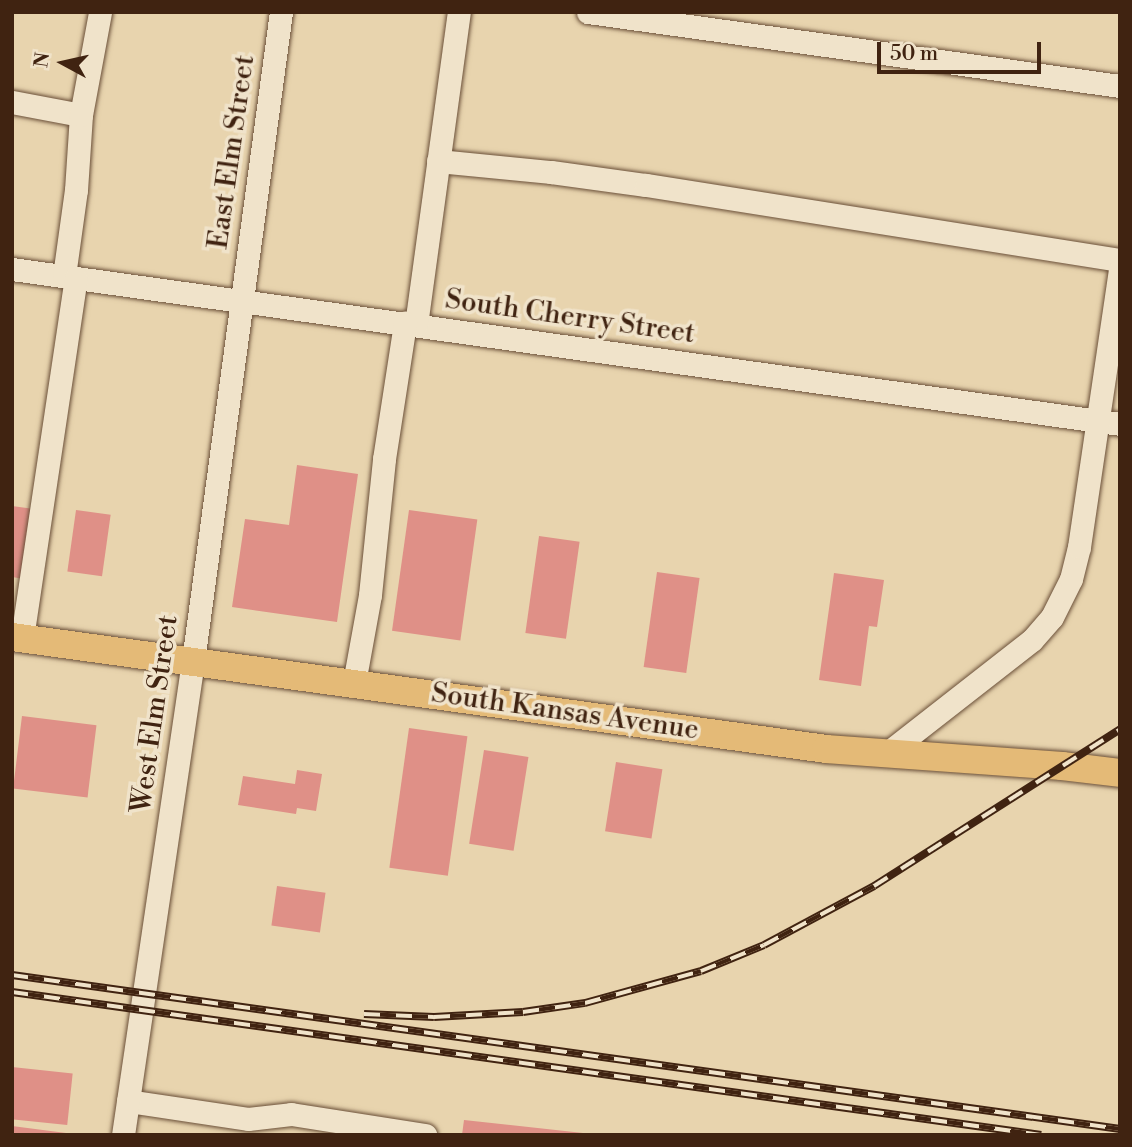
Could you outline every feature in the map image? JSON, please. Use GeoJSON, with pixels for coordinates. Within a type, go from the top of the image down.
{"type":"FeatureCollection","features":[{"type":"Feature","properties":{"kind":"main road","name":"South Kansas Avenue"},"geometry":{"type":"LineString","coordinates":[[17,638],[193,660],[826,749],[1062,766],[1120,773]]}},
{"type":"Feature","properties":{"kind":"street"},"geometry":{"type":"LineString","coordinates":[[17,638],[69,277],[81,115],[100,12]]}},
{"type":"Feature","properties":{"kind":"street","name":"East Elm Street"},"geometry":{"type":"LineString","coordinates":[[241,300],[281,12]]}},
{"type":"Feature","properties":{"kind":"street"},"geometry":{"type":"LineString","coordinates":[[354,683],[370,595],[384,459],[438,162],[458,12]]}},
{"type":"Feature","properties":{"kind":"street"},"geometry":{"type":"LineString","coordinates":[[588,12],[1120,86]]}},
{"type":"Feature","properties":{"kind":"street"},"geometry":{"type":"LineString","coordinates":[[12,102],[81,115]]}},
{"type":"Feature","properties":{"kind":"street"},"geometry":{"type":"LineString","coordinates":[[438,162],[551,172],[646,185],[1120,260]]}},
{"type":"Feature","properties":{"kind":"street","name":"South Cherry Street"},"geometry":{"type":"LineString","coordinates":[[12,269],[1109,422]]}},
{"type":"Feature","properties":{"kind":"street"},"geometry":{"type":"LineString","coordinates":[[886,754],[1032,640],[1052,617],[1071,579],[1109,422],[1120,271]]}},
{"type":"Feature","properties":{"kind":"street","name":"West Elm Street"},"geometry":{"type":"LineString","coordinates":[[123,1135],[193,660],[241,300]]}},
{"type":"Feature","properties":{"kind":"street"},"geometry":{"type":"LineString","coordinates":[[128,1101],[248,1119],[291,1114],[425,1135]]}},
{"type":"Feature","properties":{"kind":"building"},"geometry":{"type":"Polygon","coordinates":[[[297,465],[358,474],[337,622],[232,607],[245,519],[289,525],[297,465]]]}},
{"type":"Feature","properties":{"kind":"building"},"geometry":{"type":"Polygon","coordinates":[[[12,506],[34,509],[24,579],[12,577],[12,506]]]}},
{"type":"Feature","properties":{"kind":"building"},"geometry":{"type":"Polygon","coordinates":[[[76,510],[111,515],[102,576],[67,571],[76,510]]]}},
{"type":"Feature","properties":{"kind":"building"},"geometry":{"type":"Polygon","coordinates":[[[409,510],[477,520],[460,640],[392,631],[409,510]]]}},
{"type":"Feature","properties":{"kind":"building"},"geometry":{"type":"Polygon","coordinates":[[[539,536],[580,542],[566,639],[525,633],[539,536]]]}},
{"type":"Feature","properties":{"kind":"building"},"geometry":{"type":"Polygon","coordinates":[[[657,572],[700,578],[686,673],[644,667],[657,572]]]}},
{"type":"Feature","properties":{"kind":"building"},"geometry":{"type":"Polygon","coordinates":[[[834,573],[884,580],[877,627],[869,626],[861,686],[819,680],[834,573]]]}},
{"type":"Feature","properties":{"kind":"building"},"geometry":{"type":"Polygon","coordinates":[[[22,716],[96,725],[88,798],[13,788],[22,716]]]}},
{"type":"Feature","properties":{"kind":"building"},"geometry":{"type":"Polygon","coordinates":[[[409,728],[467,736],[448,876],[389,868],[409,728]]]}},
{"type":"Feature","properties":{"kind":"building"},"geometry":{"type":"Polygon","coordinates":[[[484,750],[528,757],[514,851],[469,844],[484,750]]]}},
{"type":"Feature","properties":{"kind":"building"},"geometry":{"type":"Polygon","coordinates":[[[616,762],[662,769],[651,838],[605,831],[616,762]]]}},
{"type":"Feature","properties":{"kind":"building"},"geometry":{"type":"Polygon","coordinates":[[[297,770],[322,774],[316,811],[297,808],[296,814],[238,805],[243,776],[295,784],[297,770]]]}},
{"type":"Feature","properties":{"kind":"building"},"geometry":{"type":"Polygon","coordinates":[[[277,886],[326,893],[320,932],[271,926],[277,886]]]}},
{"type":"Feature","properties":{"kind":"building"},"geometry":{"type":"Polygon","coordinates":[[[12,1067],[73,1073],[67,1125],[12,1119],[12,1067]]]}},
{"type":"Feature","properties":{"kind":"building"},"geometry":{"type":"Polygon","coordinates":[[[464,1120],[583,1133],[462,1135],[464,1120]]]}},
{"type":"Feature","properties":{"kind":"building"},"geometry":{"type":"Polygon","coordinates":[[[12,1126],[66,1133],[66,1135],[12,1135],[12,1126]]]}},
{"type":"Feature","properties":{"kind":"railway"},"geometry":{"type":"LineString","coordinates":[[364,1014],[434,1017],[523,1012],[585,1003],[701,971],[764,945],[874,886],[1120,729]]}},
{"type":"Feature","properties":{"kind":"railway"},"geometry":{"type":"LineString","coordinates":[[12,975],[1120,1129]]}},
{"type":"Feature","properties":{"kind":"railway"},"geometry":{"type":"LineString","coordinates":[[12,992],[1041,1135]]}}]}
